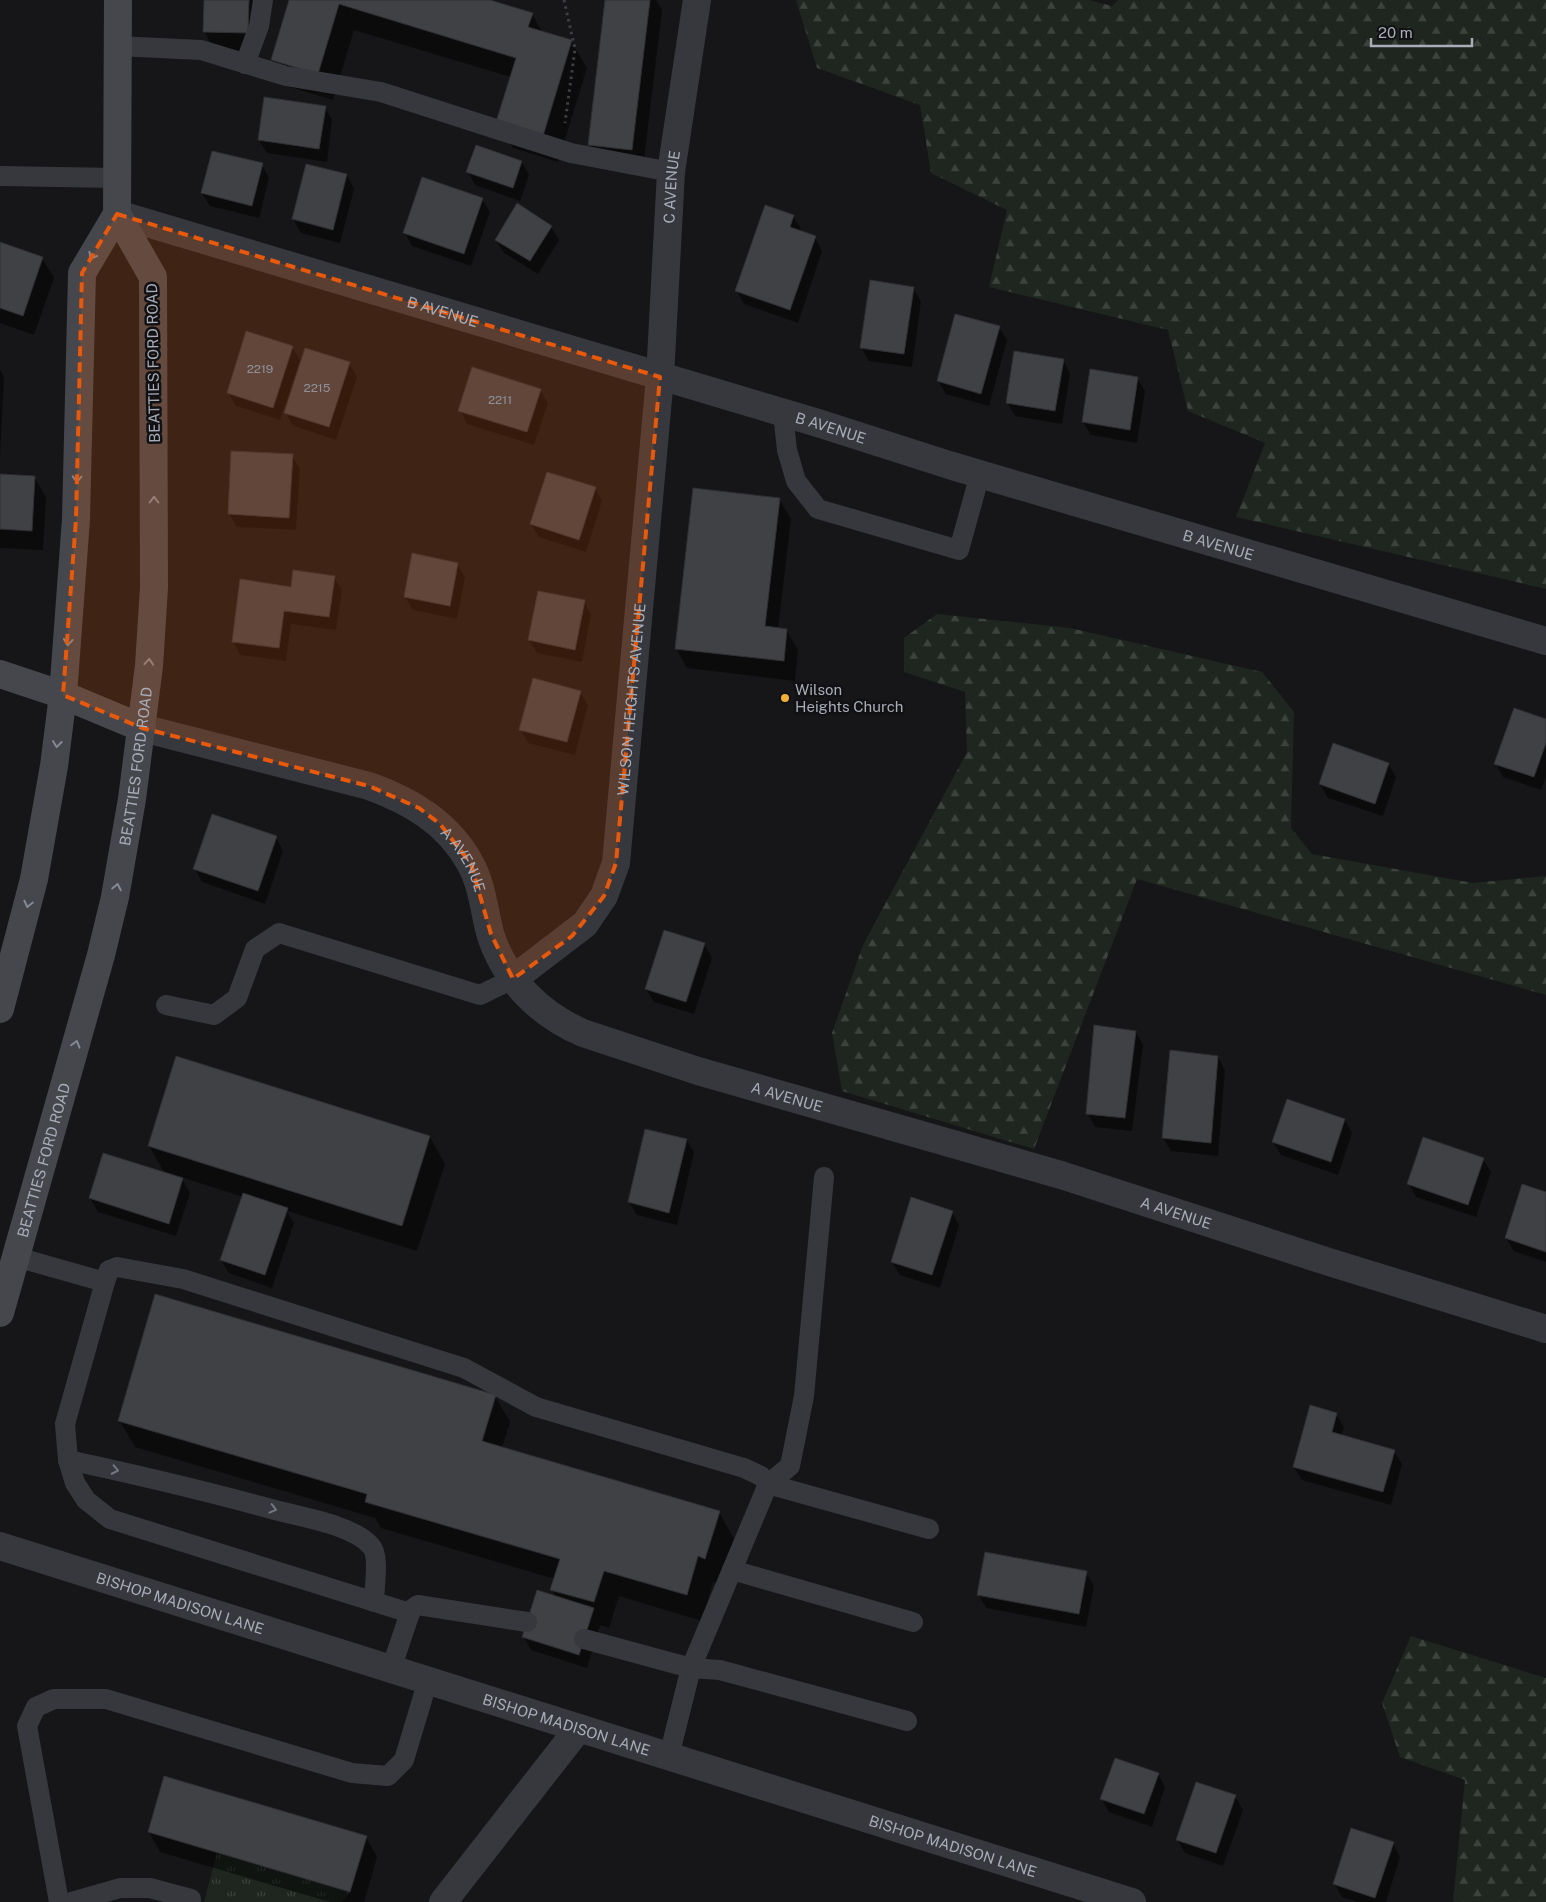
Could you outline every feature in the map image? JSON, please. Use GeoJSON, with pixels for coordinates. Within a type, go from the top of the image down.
{"type":"FeatureCollection","features":[{"type":"Feature","properties":{"kind":"main road","name":"BEATTIES FORD ROAD"},"geometry":{"type":"LineString","coordinates":[[0,1313],[111,914],[126,840],[142,728],[154,587],[153,278],[117,214],[118,0]]}},
{"type":"Feature","properties":{"kind":"main road"},"geometry":{"type":"LineString","coordinates":[[0,1009],[34,879],[54,766],[63,695],[76,519],[82,273],[117,214]]}},
{"type":"Feature","properties":{"kind":"main road"},"geometry":{"type":"LineString","coordinates":[[0,674],[63,695],[142,728]]}},
{"type":"Feature","properties":{"kind":"street","name":"C AVENUE"},"geometry":{"type":"LineString","coordinates":[[660,377],[671,172],[697,0]]}},
{"type":"Feature","properties":{"kind":"street","name":"B AVENUE"},"geometry":{"type":"LineString","coordinates":[[117,214],[783,413],[980,474],[1546,641]]}},
{"type":"Feature","properties":{"kind":"street","name":"WILSON HEIGHTS AVENUE"},"geometry":{"type":"LineString","coordinates":[[513,979],[585,924],[604,896],[616,863],[660,377]]}},
{"type":"Feature","properties":{"kind":"street","name":"A AVENUE"},"geometry":{"type":"LineString","coordinates":[[142,728],[369,786],[395,795],[418,808],[440,824],[471,864],[491,934],[501,960],[513,979],[533,1002],[566,1025],[583,1033],[698,1071],[1061,1175],[1330,1262],[1546,1329]]}},
{"type":"Feature","properties":{"kind":"street","name":"BISHOP MADISON LANE"},"geometry":{"type":"LineString","coordinates":[[0,1546],[1132,1902]]}},
{"type":"Feature","properties":{"kind":"street"},"geometry":{"type":"LineString","coordinates":[[443,1902],[579,1728]]}},
{"type":"Feature","properties":{"kind":"lane"},"geometry":{"type":"LineString","coordinates":[[245,64],[259,26],[263,0]]}},
{"type":"Feature","properties":{"kind":"lane"},"geometry":{"type":"LineString","coordinates":[[118,46],[201,50],[286,76],[381,92],[571,153],[671,172]]}},
{"type":"Feature","properties":{"kind":"lane"},"geometry":{"type":"LineString","coordinates":[[0,176],[116,178]]}},
{"type":"Feature","properties":{"kind":"lane"},"geometry":{"type":"LineString","coordinates":[[783,413],[787,450],[796,481],[818,509],[959,550],[980,474]]}},
{"type":"Feature","properties":{"kind":"lane"},"geometry":{"type":"LineString","coordinates":[[166,1005],[214,1015],[237,998],[255,949],[279,933],[480,995],[513,979]]}},
{"type":"Feature","properties":{"kind":"lane"},"geometry":{"type":"LineString","coordinates":[[669,1756],[691,1668],[768,1484],[790,1466],[804,1396],[824,1177]]}},
{"type":"Feature","properties":{"kind":"lane"},"geometry":{"type":"LineString","coordinates":[[16,1257],[105,1282]]}},
{"type":"Feature","properties":{"kind":"lane"},"geometry":{"type":"LineString","coordinates":[[410,1613],[110,1519],[86,1500],[75,1483],[68,1460],[65,1424],[68,1406],[109,1270],[117,1268],[183,1279],[464,1368],[536,1407],[744,1468],[761,1476],[768,1484],[929,1529]]}},
{"type":"Feature","properties":{"kind":"lane"},"geometry":{"type":"LineString","coordinates":[[68,1460],[175,1483],[322,1522],[353,1534],[372,1546],[376,1557],[374,1602]]}},
{"type":"Feature","properties":{"kind":"lane"},"geometry":{"type":"LineString","coordinates":[[732,1570],[913,1622]]}},
{"type":"Feature","properties":{"kind":"lane"},"geometry":{"type":"LineString","coordinates":[[391,1669],[410,1613],[418,1605],[527,1622]]}},
{"type":"Feature","properties":{"kind":"lane"},"geometry":{"type":"LineString","coordinates":[[584,1640],[691,1668],[720,1670],[907,1721]]}},
{"type":"Feature","properties":{"kind":"lane"},"geometry":{"type":"LineString","coordinates":[[59,1902],[26,1726],[36,1707],[54,1699],[106,1699],[352,1773],[388,1776],[404,1760],[428,1680]]}},
{"type":"Feature","properties":{"kind":"lane"},"geometry":{"type":"LineString","coordinates":[[71,1902],[120,1888],[150,1888],[191,1899]]}},
{"type":"Feature","properties":{"kind":"path"},"geometry":{"type":"LineString","coordinates":[[564,0],[575,49],[564,131],[571,153]]}},
{"type":"Feature","properties":{"kind":"highlighted area"},"geometry":{"type":"Polygon","coordinates":[[[117,214],[660,377],[616,863],[604,896],[572,936],[513,979],[491,934],[471,864],[440,824],[419,808],[369,786],[142,728],[63,695],[76,519],[82,273],[117,214]]]}},
{"type":"Feature","properties":{"kind":"green space"},"geometry":{"type":"Polygon","coordinates":[[[796,0],[1089,0],[1112,6],[1118,0],[1546,0],[1546,589],[1236,517],[1265,443],[1188,411],[1168,330],[989,287],[1007,210],[931,173],[920,105],[817,68],[796,0]]]}},
{"type":"Feature","properties":{"kind":"green space"},"geometry":{"type":"Polygon","coordinates":[[[937,614],[1070,628],[1262,672],[1294,712],[1291,828],[1312,854],[1473,883],[1546,876],[1546,995],[1137,879],[1034,1149],[842,1091],[832,1033],[863,945],[967,752],[965,692],[904,672],[904,638],[937,614]]]}},
{"type":"Feature","properties":{"kind":"green space"},"geometry":{"type":"Polygon","coordinates":[[[1411,1636],[1546,1678],[1546,1902],[1453,1902],[1465,1780],[1400,1757],[1382,1703],[1411,1636]]]}},
{"type":"Feature","properties":{"kind":"green space"},"geometry":{"type":"Polygon","coordinates":[[[217,1853],[350,1892],[342,1902],[204,1902],[217,1853]]]}},
{"type":"Feature","properties":{"kind":"building"},"geometry":{"type":"Polygon","coordinates":[[[204,0],[249,0],[248,33],[203,32],[204,0]]]}},
{"type":"Feature","properties":{"kind":"building"},"geometry":{"type":"Polygon","coordinates":[[[289,0],[490,0],[533,13],[528,27],[572,40],[543,136],[496,122],[516,58],[339,4],[318,74],[271,60],[289,0]]]}},
{"type":"Feature","properties":{"kind":"building"},"geometry":{"type":"Polygon","coordinates":[[[605,0],[650,0],[632,150],[588,145],[605,0]]]}},
{"type":"Feature","properties":{"kind":"building"},"geometry":{"type":"Polygon","coordinates":[[[264,97],[326,106],[319,149],[258,140],[264,97]]]}},
{"type":"Feature","properties":{"kind":"building"},"geometry":{"type":"Polygon","coordinates":[[[476,145],[522,161],[513,188],[466,172],[476,145]]]}},
{"type":"Feature","properties":{"kind":"building"},"geometry":{"type":"Polygon","coordinates":[[[212,151],[263,163],[252,206],[201,193],[212,151]]]}},
{"type":"Feature","properties":{"kind":"building"},"geometry":{"type":"Polygon","coordinates":[[[306,164],[347,174],[333,230],[292,219],[306,164]]]}},
{"type":"Feature","properties":{"kind":"building"},"geometry":{"type":"Polygon","coordinates":[[[422,177],[483,198],[464,254],[403,233],[422,177]]]}},
{"type":"Feature","properties":{"kind":"building"},"geometry":{"type":"Polygon","coordinates":[[[517,203],[552,226],[530,261],[495,240],[517,203]]]}},
{"type":"Feature","properties":{"kind":"building"},"geometry":{"type":"Polygon","coordinates":[[[765,205],[794,215],[790,227],[816,236],[790,310],[735,291],[765,205]]]}},
{"type":"Feature","properties":{"kind":"building"},"geometry":{"type":"Polygon","coordinates":[[[0,242],[43,257],[23,316],[0,308],[0,242]]]}},
{"type":"Feature","properties":{"kind":"building"},"geometry":{"type":"Polygon","coordinates":[[[870,280],[914,287],[904,354],[860,348],[870,280]]]}},
{"type":"Feature","properties":{"kind":"building"},"geometry":{"type":"Polygon","coordinates":[[[955,314],[1000,326],[981,394],[937,381],[955,314]]]}},
{"type":"Feature","properties":{"kind":"building"},"geometry":{"type":"Polygon","coordinates":[[[246,331],[293,346],[273,408],[227,393],[246,331]]]}},
{"type":"Feature","properties":{"kind":"building"},"geometry":{"type":"Polygon","coordinates":[[[305,348],[350,362],[329,427],[284,413],[305,348]]]}},
{"type":"Feature","properties":{"kind":"building"},"geometry":{"type":"Polygon","coordinates":[[[1014,351],[1064,359],[1055,411],[1006,403],[1014,351]]]}},
{"type":"Feature","properties":{"kind":"building"},"geometry":{"type":"Polygon","coordinates":[[[472,367],[541,389],[527,432],[458,411],[472,367]]]}},
{"type":"Feature","properties":{"kind":"building"},"geometry":{"type":"Polygon","coordinates":[[[1090,369],[1138,377],[1130,430],[1082,422],[1090,369]]]}},
{"type":"Feature","properties":{"kind":"building"},"geometry":{"type":"Polygon","coordinates":[[[231,451],[293,454],[289,518],[228,514],[231,451]]]}},
{"type":"Feature","properties":{"kind":"building"},"geometry":{"type":"Polygon","coordinates":[[[547,472],[596,487],[579,540],[530,524],[547,472]]]}},
{"type":"Feature","properties":{"kind":"building"},"geometry":{"type":"Polygon","coordinates":[[[0,474],[35,476],[32,531],[0,529],[0,474]]]}},
{"type":"Feature","properties":{"kind":"building"},"geometry":{"type":"Polygon","coordinates":[[[693,488],[780,498],[765,626],[787,629],[784,661],[675,649],[693,488]]]}},
{"type":"Feature","properties":{"kind":"building"},"geometry":{"type":"Polygon","coordinates":[[[412,553],[458,563],[450,606],[404,597],[412,553]]]}},
{"type":"Feature","properties":{"kind":"building"},"geometry":{"type":"Polygon","coordinates":[[[293,570],[335,576],[329,617],[284,611],[279,648],[232,642],[240,579],[291,587],[293,570]]]}},
{"type":"Feature","properties":{"kind":"building"},"geometry":{"type":"Polygon","coordinates":[[[538,591],[585,600],[575,650],[528,640],[538,591]]]}},
{"type":"Feature","properties":{"kind":"building"},"geometry":{"type":"Polygon","coordinates":[[[533,678],[581,691],[567,742],[519,730],[533,678]]]}},
{"type":"Feature","properties":{"kind":"building"},"geometry":{"type":"Polygon","coordinates":[[[1514,708],[1546,719],[1546,743],[1534,777],[1494,764],[1514,708]]]}},
{"type":"Feature","properties":{"kind":"building"},"geometry":{"type":"Polygon","coordinates":[[[1333,743],[1389,763],[1375,804],[1319,784],[1333,743]]]}},
{"type":"Feature","properties":{"kind":"building"},"geometry":{"type":"Polygon","coordinates":[[[212,814],[277,836],[258,891],[193,869],[212,814]]]}},
{"type":"Feature","properties":{"kind":"building"},"geometry":{"type":"Polygon","coordinates":[[[664,930],[705,943],[686,1002],[645,989],[664,930]]]}},
{"type":"Feature","properties":{"kind":"building"},"geometry":{"type":"Polygon","coordinates":[[[1094,1025],[1136,1031],[1125,1118],[1086,1114],[1094,1025]]]}},
{"type":"Feature","properties":{"kind":"building"},"geometry":{"type":"Polygon","coordinates":[[[1170,1050],[1218,1056],[1211,1143],[1162,1138],[1170,1050]]]}},
{"type":"Feature","properties":{"kind":"building"},"geometry":{"type":"Polygon","coordinates":[[[176,1056],[430,1136],[402,1226],[148,1146],[176,1056]]]}},
{"type":"Feature","properties":{"kind":"building"},"geometry":{"type":"Polygon","coordinates":[[[1287,1099],[1345,1119],[1331,1162],[1272,1142],[1287,1099]]]}},
{"type":"Feature","properties":{"kind":"building"},"geometry":{"type":"Polygon","coordinates":[[[645,1129],[687,1139],[669,1213],[628,1202],[645,1129]]]}},
{"type":"Feature","properties":{"kind":"building"},"geometry":{"type":"Polygon","coordinates":[[[1423,1137],[1484,1158],[1468,1205],[1407,1184],[1423,1137]]]}},
{"type":"Feature","properties":{"kind":"building"},"geometry":{"type":"Polygon","coordinates":[[[103,1153],[183,1178],[169,1224],[89,1198],[103,1153]]]}},
{"type":"Feature","properties":{"kind":"building"},"geometry":{"type":"Polygon","coordinates":[[[1522,1184],[1546,1192],[1546,1252],[1505,1238],[1522,1184]]]}},
{"type":"Feature","properties":{"kind":"building"},"geometry":{"type":"Polygon","coordinates":[[[243,1193],[288,1208],[265,1275],[220,1260],[243,1193]]]}},
{"type":"Feature","properties":{"kind":"building"},"geometry":{"type":"Polygon","coordinates":[[[911,1197],[953,1211],[932,1275],[891,1262],[911,1197]]]}},
{"type":"Feature","properties":{"kind":"building"},"geometry":{"type":"Polygon","coordinates":[[[155,1294],[496,1395],[482,1441],[720,1511],[705,1559],[698,1556],[687,1595],[604,1571],[594,1602],[550,1590],[560,1559],[365,1502],[367,1494],[118,1421],[155,1294]]]}},
{"type":"Feature","properties":{"kind":"building"},"geometry":{"type":"Polygon","coordinates":[[[1310,1405],[1337,1413],[1332,1432],[1395,1450],[1383,1492],[1293,1467],[1310,1405]]]}},
{"type":"Feature","properties":{"kind":"building"},"geometry":{"type":"Polygon","coordinates":[[[985,1552],[1087,1571],[1079,1614],[977,1595],[985,1552]]]}},
{"type":"Feature","properties":{"kind":"building"},"geometry":{"type":"Polygon","coordinates":[[[537,1590],[594,1608],[579,1655],[522,1637],[537,1590]]]}},
{"type":"Feature","properties":{"kind":"building"},"geometry":{"type":"Polygon","coordinates":[[[1115,1758],[1159,1773],[1144,1814],[1100,1799],[1115,1758]]]}},
{"type":"Feature","properties":{"kind":"building"},"geometry":{"type":"Polygon","coordinates":[[[164,1776],[367,1836],[350,1892],[148,1832],[164,1776]]]}},
{"type":"Feature","properties":{"kind":"building"},"geometry":{"type":"Polygon","coordinates":[[[1196,1782],[1236,1795],[1216,1853],[1176,1840],[1196,1782]]]}},
{"type":"Feature","properties":{"kind":"building"},"geometry":{"type":"Polygon","coordinates":[[[1351,1828],[1394,1842],[1375,1898],[1333,1884],[1351,1828]]]}},
{"type":"Feature","properties":{"kind":"place","name":"Wilson Heights Church"},"geometry":{"type":"Point","coordinates":[785,698]}}]}
